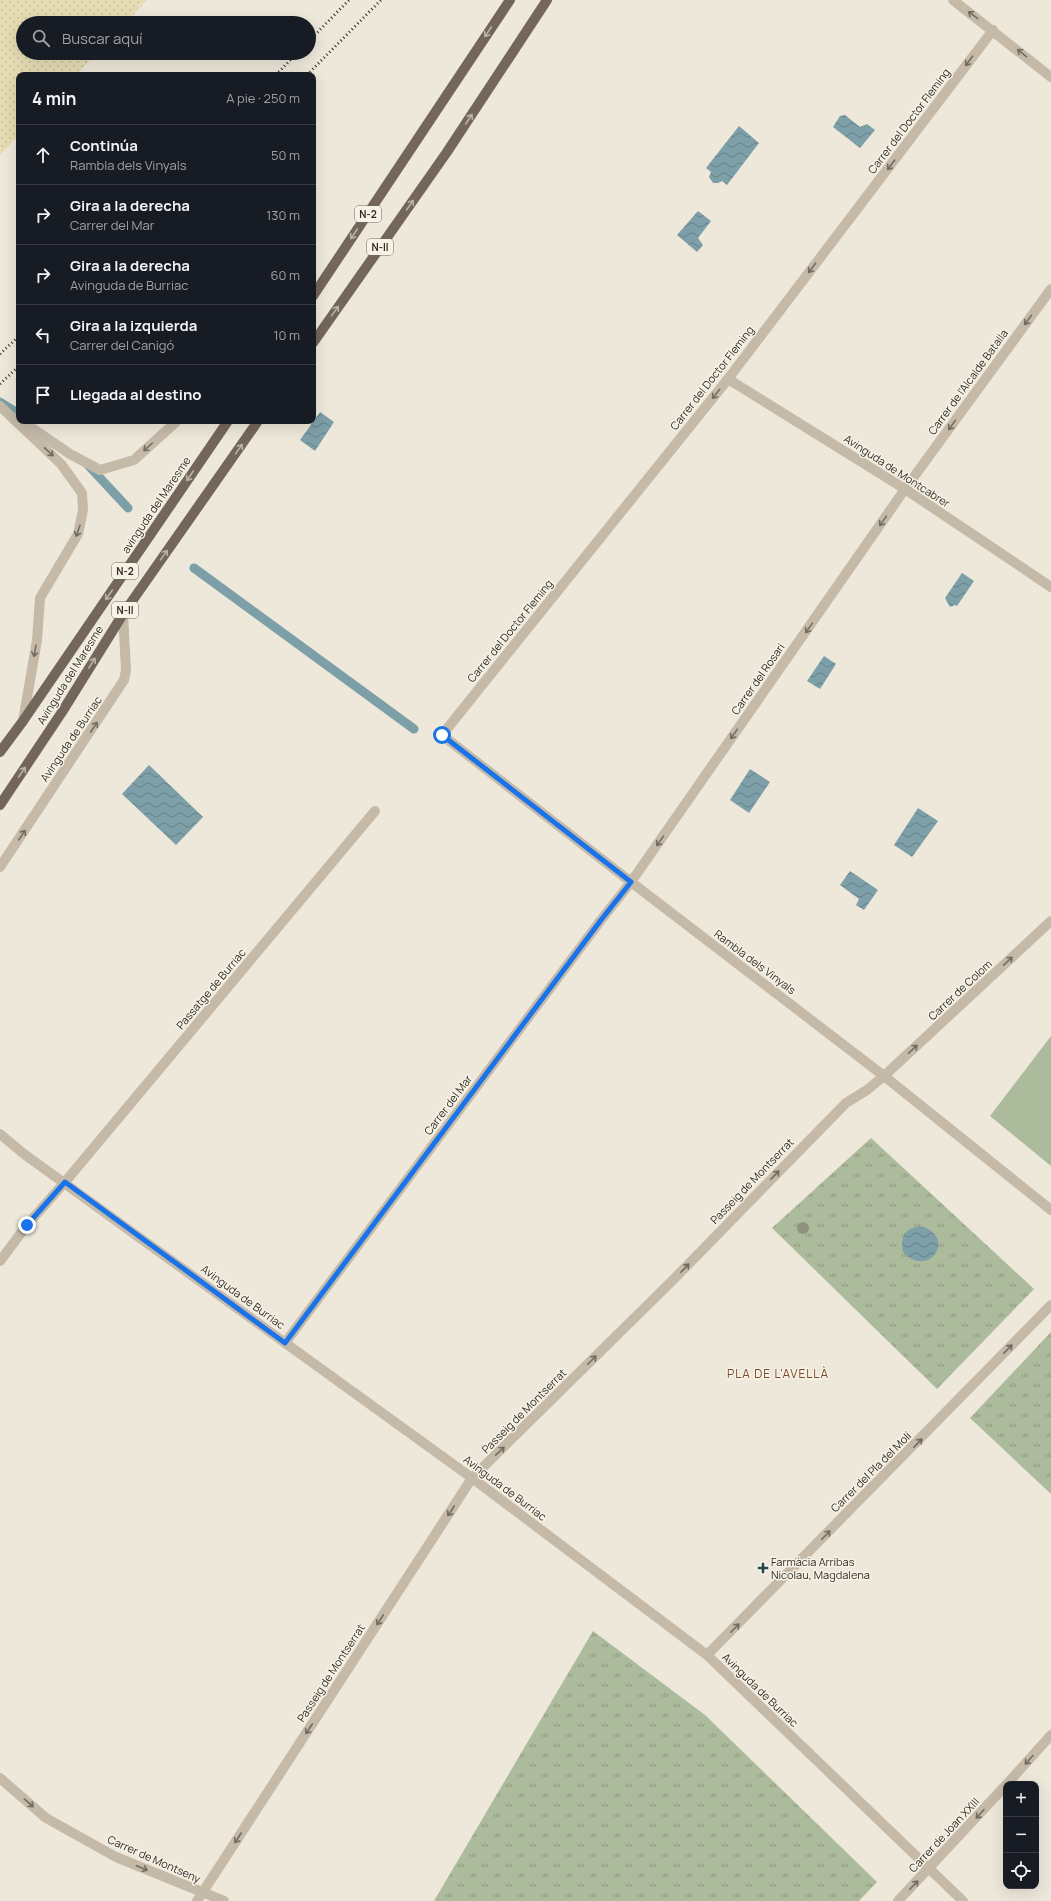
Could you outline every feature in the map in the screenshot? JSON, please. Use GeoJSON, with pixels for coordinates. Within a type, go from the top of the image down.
{"type":"FeatureCollection","features":[{"type":"Feature","properties":{"kind":"main road","name":"N-2"},"geometry":{"type":"LineString","coordinates":[[316,291],[510,0]]}},
{"type":"Feature","properties":{"kind":"main road","name":"N-II"},"geometry":{"type":"LineString","coordinates":[[316,339],[447,152],[547,0]]}},
{"type":"Feature","properties":{"kind":"main road","name":"avinguda del Maresme"},"geometry":{"type":"LineString","coordinates":[[23,721],[226,424]]}},
{"type":"Feature","properties":{"kind":"main road","name":"Avinguda del Maresme"},"geometry":{"type":"LineString","coordinates":[[0,805],[62,712],[123,614],[256,424]]}},
{"type":"Feature","properties":{"kind":"main road","name":"Avinguda del Maresme"},"geometry":{"type":"LineString","coordinates":[[0,752],[23,721]]}},
{"type":"Feature","properties":{"kind":"street"},"geometry":{"type":"LineString","coordinates":[[953,0],[1051,77]]}},
{"type":"Feature","properties":{"kind":"street","name":"Carrer del Doctor Fleming"},"geometry":{"type":"LineString","coordinates":[[442,735],[728,379],[992,30]]}},
{"type":"Feature","properties":{"kind":"street","name":"Carrer de l'Alcalde Batalla"},"geometry":{"type":"LineString","coordinates":[[905,489],[1051,289]]}},
{"type":"Feature","properties":{"kind":"street","name":"Avinguda de Montcabrer"},"geometry":{"type":"LineString","coordinates":[[728,379],[905,489],[1051,587]]}},
{"type":"Feature","properties":{"kind":"street"},"geometry":{"type":"LineString","coordinates":[[0,406],[16,417]]}},
{"type":"Feature","properties":{"kind":"street"},"geometry":{"type":"LineString","coordinates":[[0,406],[16,421]]}},
{"type":"Feature","properties":{"kind":"street"},"geometry":{"type":"LineString","coordinates":[[19,424],[61,464],[82,493],[84,510],[78,534],[40,598],[37,640],[23,721]]}},
{"type":"Feature","properties":{"kind":"street"},"geometry":{"type":"LineString","coordinates":[[26,424],[70,454],[100,470],[134,460],[174,424]]}},
{"type":"Feature","properties":{"kind":"street","name":"Carrer del Rosari"},"geometry":{"type":"LineString","coordinates":[[631,882],[905,489]]}},
{"type":"Feature","properties":{"kind":"street","name":"Avinguda de Burriac"},"geometry":{"type":"LineString","coordinates":[[0,867],[124,680],[126,670],[123,614]]}},
{"type":"Feature","properties":{"kind":"street","name":"Rambla dels Vinyals"},"geometry":{"type":"LineString","coordinates":[[442,735],[884,1076],[1051,1210]]}},
{"type":"Feature","properties":{"kind":"street","name":"Passatge de Burriac"},"geometry":{"type":"LineString","coordinates":[[0,1261],[27,1225],[65,1182],[375,810]]}},
{"type":"Feature","properties":{"kind":"street","name":"Carrer del Mar"},"geometry":{"type":"LineString","coordinates":[[285,1343],[631,882]]}},
{"type":"Feature","properties":{"kind":"street","name":"Carrer de Colom"},"geometry":{"type":"LineString","coordinates":[[884,1076],[1051,921]]}},
{"type":"Feature","properties":{"kind":"street","name":"Passeig de Montserrat"},"geometry":{"type":"LineString","coordinates":[[199,1897],[472,1478],[674,1278],[846,1103],[867,1090],[884,1076]]}},
{"type":"Feature","properties":{"kind":"street","name":"Avinguda de Burriac"},"geometry":{"type":"LineString","coordinates":[[0,1134],[24,1154],[65,1182],[472,1478],[707,1655],[963,1901]]}},
{"type":"Feature","properties":{"kind":"street","name":"Carrer del Pla del Molí"},"geometry":{"type":"LineString","coordinates":[[707,1655],[1051,1305]]}},
{"type":"Feature","properties":{"kind":"street","name":"Carrer de Joan XXIII"},"geometry":{"type":"LineString","coordinates":[[1009,1781],[1051,1735]]}},
{"type":"Feature","properties":{"kind":"street","name":"Carrer de Montseny"},"geometry":{"type":"LineString","coordinates":[[0,1778],[46,1818],[116,1857],[199,1897],[224,1901]]}},
{"type":"Feature","properties":{"kind":"street","name":"Carrer de Joan XXIII"},"geometry":{"type":"LineString","coordinates":[[898,1901],[1003,1787]]}},
{"type":"Feature","properties":{"kind":"green space"},"geometry":{"type":"Polygon","coordinates":[[[1051,1036],[1051,1166],[990,1116],[1051,1036]]]}},
{"type":"Feature","properties":{"kind":"green space"},"geometry":{"type":"Polygon","coordinates":[[[871,1138],[1034,1289],[937,1389],[772,1228],[871,1138]]]}},
{"type":"Feature","properties":{"kind":"green space"},"geometry":{"type":"Polygon","coordinates":[[[1051,1332],[1051,1494],[970,1418],[1051,1332]]]}},
{"type":"Feature","properties":{"kind":"green space"},"geometry":{"type":"Polygon","coordinates":[[[593,1631],[705,1715],[877,1882],[859,1901],[434,1901],[593,1631]]]}},
{"type":"Feature","properties":{"kind":"sand"},"geometry":{"type":"Polygon","coordinates":[[[0,0],[147,0],[132,16],[16,16],[16,60],[90,60],[79,72],[16,72],[16,138],[0,155],[0,0]]]}},
{"type":"Feature","properties":{"kind":"water"},"geometry":{"type":"Polygon","coordinates":[[[845,115],[860,127],[867,124],[875,130],[860,148],[833,127],[840,116],[845,115]]]}},
{"type":"Feature","properties":{"kind":"water"},"geometry":{"type":"Polygon","coordinates":[[[739,126],[759,143],[727,185],[722,181],[713,183],[709,177],[711,172],[706,168],[739,126]]]}},
{"type":"Feature","properties":{"kind":"water"},"geometry":{"type":"Polygon","coordinates":[[[698,211],[711,221],[698,238],[703,245],[697,252],[677,235],[698,211]]]}},
{"type":"Feature","properties":{"kind":"water"},"geometry":{"type":"Polygon","coordinates":[[[320,412],[334,422],[315,451],[300,440],[311,424],[316,424],[316,418],[320,412]]]}},
{"type":"Feature","properties":{"kind":"water"},"geometry":{"type":"Polygon","coordinates":[[[962,573],[974,581],[957,606],[955,605],[950,607],[945,598],[962,573]]]}},
{"type":"Feature","properties":{"kind":"water"},"geometry":{"type":"Polygon","coordinates":[[[824,656],[836,664],[820,689],[807,681],[824,656]]]}},
{"type":"Feature","properties":{"kind":"water"},"geometry":{"type":"Polygon","coordinates":[[[149,765],[203,817],[176,845],[122,794],[149,765]]]}},
{"type":"Feature","properties":{"kind":"water"},"geometry":{"type":"Polygon","coordinates":[[[750,769],[770,782],[749,813],[730,800],[750,769]]]}},
{"type":"Feature","properties":{"kind":"water"},"geometry":{"type":"Polygon","coordinates":[[[918,808],[938,821],[912,857],[894,845],[918,808]]]}},
{"type":"Feature","properties":{"kind":"water"},"geometry":{"type":"Polygon","coordinates":[[[850,871],[878,890],[864,910],[856,905],[859,899],[840,885],[850,871]]]}},
{"type":"Feature","properties":{"kind":"water"},"geometry":{"type":"Polygon","coordinates":[[[920,1226],[931,1231],[937,1238],[938,1246],[936,1253],[930,1259],[922,1261],[913,1259],[903,1252],[902,1247],[904,1234],[910,1229],[920,1226]]]}},
{"type":"Feature","properties":{"kind":"waterway"},"geometry":{"type":"LineString","coordinates":[[0,402],[16,412]]}},
{"type":"Feature","properties":{"kind":"waterway"},"geometry":{"type":"LineString","coordinates":[[88,465],[128,508]]}},
{"type":"Feature","properties":{"kind":"waterway"},"geometry":{"type":"LineString","coordinates":[[194,568],[414,729]]}},
{"type":"Feature","properties":{"kind":"railway"},"geometry":{"type":"LineString","coordinates":[[316,34],[349,0]]}},
{"type":"Feature","properties":{"kind":"railway"},"geometry":{"type":"LineString","coordinates":[[310,72],[381,0]]}},
{"type":"Feature","properties":{"kind":"railway"},"geometry":{"type":"LineString","coordinates":[[279,72],[290,60]]}},
{"type":"Feature","properties":{"kind":"railway"},"geometry":{"type":"LineString","coordinates":[[0,354],[16,339]]}},
{"type":"Feature","properties":{"kind":"railway"},"geometry":{"type":"LineString","coordinates":[[0,384],[16,369]]}},
{"type":"Feature","properties":{"kind":"place","name":"Farmàcia Arribas Nicolau, Magdalena"},"geometry":{"type":"Point","coordinates":[763,1568]}},
{"type":"Feature","properties":{"kind":"district","name":"PLA DE L'AVELLÀ"},"geometry":{"type":"Point","coordinates":[778,1374]}},
{"type":"Feature","properties":{"kind":"route"},"geometry":{"type":"LineString","coordinates":[[27,1225],[65,1182],[285,1343],[631,882],[442,735]]}}]}
